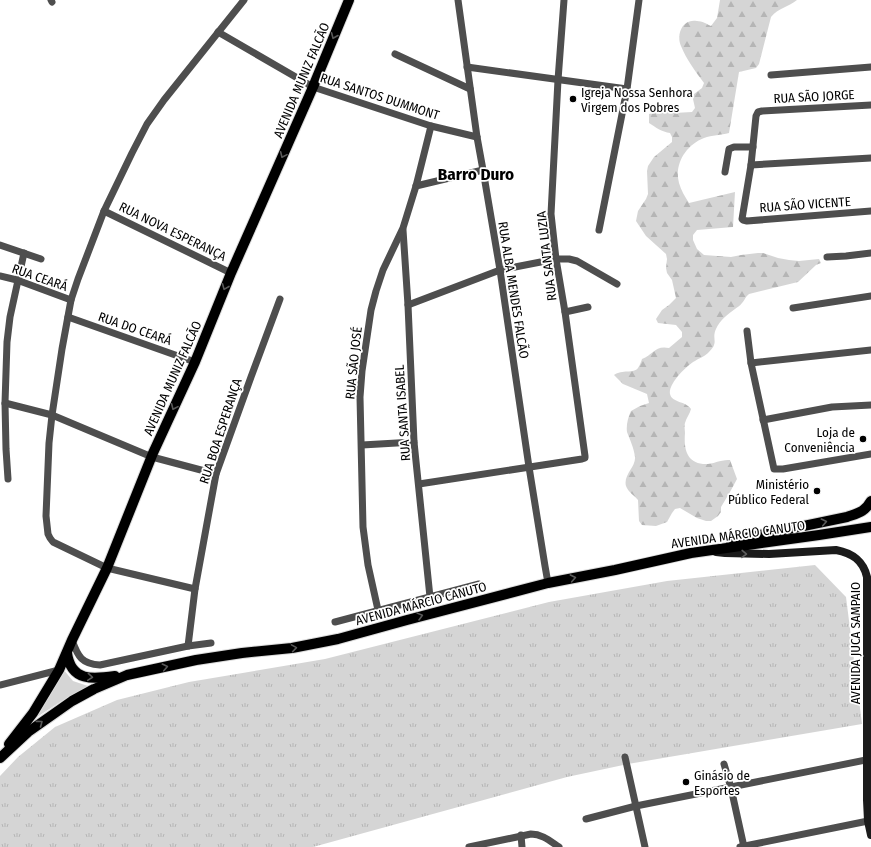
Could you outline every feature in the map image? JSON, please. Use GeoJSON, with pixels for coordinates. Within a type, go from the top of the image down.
{"type":"FeatureCollection","features":[{"type":"Feature","properties":{"kind":"main road","name":"AVENIDA MUNIZ FALCÃO"},"geometry":{"type":"LineString","coordinates":[[0,756],[32,713],[60,670],[72,640],[107,568],[152,457],[195,362],[231,273],[313,87],[349,0]]}},
{"type":"Feature","properties":{"kind":"main road"},"geometry":{"type":"LineString","coordinates":[[691,553],[726,542],[847,517],[861,512],[871,501]]}},
{"type":"Feature","properties":{"kind":"main road","name":"AVENIDA MÁRCIO CANUTO"},"geometry":{"type":"LineString","coordinates":[[0,756],[28,732],[72,701],[127,675],[196,660],[242,653],[292,648],[338,639],[548,583],[706,550],[871,527]]}},
{"type":"Feature","properties":{"kind":"main road","name":"AVENIDA JUCA SAMPAIO"},"geometry":{"type":"LineString","coordinates":[[706,550],[725,553],[769,554],[836,550],[852,555],[860,562],[866,571],[869,760],[867,800],[868,821],[871,835]]}},
{"type":"Feature","properties":{"kind":"main road"},"geometry":{"type":"LineString","coordinates":[[67,653],[73,670],[83,677],[90,678],[127,675]]}},
{"type":"Feature","properties":{"kind":"street"},"geometry":{"type":"LineString","coordinates":[[195,589],[107,568],[53,542],[48,534],[46,516],[49,443],[62,349],[71,300],[104,211],[147,124],[164,100],[244,0]]}},
{"type":"Feature","properties":{"kind":"street","name":"RUA ALBA MENDES FALCÃO"},"geometry":{"type":"LineString","coordinates":[[458,0],[477,137],[500,270],[548,583]]}},
{"type":"Feature","properties":{"kind":"street","name":"RUA SANTA LUZIA"},"geometry":{"type":"LineString","coordinates":[[529,467],[582,459],[585,456],[584,440],[556,259],[551,214],[564,0]]}},
{"type":"Feature","properties":{"kind":"street"},"geometry":{"type":"LineString","coordinates":[[599,230],[627,88],[639,0]]}},
{"type":"Feature","properties":{"kind":"street","name":"RUA SANTOS DUMMONT"},"geometry":{"type":"LineString","coordinates":[[218,32],[313,87],[431,126],[477,137]]}},
{"type":"Feature","properties":{"kind":"street"},"geometry":{"type":"LineString","coordinates":[[395,54],[470,89]]}},
{"type":"Feature","properties":{"kind":"street"},"geometry":{"type":"LineString","coordinates":[[467,67],[627,88]]}},
{"type":"Feature","properties":{"kind":"street"},"geometry":{"type":"LineString","coordinates":[[771,75],[871,67]]}},
{"type":"Feature","properties":{"kind":"street","name":"RUA SÃO JORGE"},"geometry":{"type":"LineString","coordinates":[[753,147],[756,116],[758,112],[871,105]]}},
{"type":"Feature","properties":{"kind":"street","name":"RUA SÃO JOSÉ"},"geometry":{"type":"LineString","coordinates":[[378,610],[368,565],[363,527],[360,396],[362,371],[371,310],[376,291],[383,270],[403,228],[416,186],[431,126]]}},
{"type":"Feature","properties":{"kind":"street"},"geometry":{"type":"LineString","coordinates":[[725,172],[729,149],[734,147],[753,147],[751,165],[871,158]]}},
{"type":"Feature","properties":{"kind":"street","name":"RUA SÃO VICENTE"},"geometry":{"type":"LineString","coordinates":[[751,165],[742,220],[747,221],[871,211]]}},
{"type":"Feature","properties":{"kind":"street"},"geometry":{"type":"LineString","coordinates":[[416,186],[483,170]]}},
{"type":"Feature","properties":{"kind":"street","name":"RUA NOVA ESPERANÇA"},"geometry":{"type":"LineString","coordinates":[[104,211],[141,232],[231,273]]}},
{"type":"Feature","properties":{"kind":"street","name":"RUA SANTA ISABEL"},"geometry":{"type":"LineString","coordinates":[[403,228],[414,442],[430,597]]}},
{"type":"Feature","properties":{"kind":"street"},"geometry":{"type":"LineString","coordinates":[[0,245],[41,259]]}},
{"type":"Feature","properties":{"kind":"street"},"geometry":{"type":"LineString","coordinates":[[8,479],[5,403],[7,342],[17,280],[24,253]]}},
{"type":"Feature","properties":{"kind":"street"},"geometry":{"type":"LineString","coordinates":[[827,257],[871,253]]}},
{"type":"Feature","properties":{"kind":"street"},"geometry":{"type":"LineString","coordinates":[[408,305],[500,270],[556,259],[569,259],[577,261],[617,284]]}},
{"type":"Feature","properties":{"kind":"street","name":"RUA CEARÁ"},"geometry":{"type":"LineString","coordinates":[[0,276],[17,280],[71,300]]}},
{"type":"Feature","properties":{"kind":"street"},"geometry":{"type":"LineString","coordinates":[[793,308],[871,296]]}},
{"type":"Feature","properties":{"kind":"street","name":"RUA BOA ESPERANÇA"},"geometry":{"type":"LineString","coordinates":[[188,646],[195,589],[216,474],[280,299]]}},
{"type":"Feature","properties":{"kind":"street"},"geometry":{"type":"LineString","coordinates":[[565,312],[588,308]]}},
{"type":"Feature","properties":{"kind":"street","name":"RUA DO CEARÁ"},"geometry":{"type":"LineString","coordinates":[[68,317],[195,362]]}},
{"type":"Feature","properties":{"kind":"street"},"geometry":{"type":"LineString","coordinates":[[747,331],[751,363],[774,468],[776,470],[871,454]]}},
{"type":"Feature","properties":{"kind":"street"},"geometry":{"type":"LineString","coordinates":[[751,363],[871,350]]}},
{"type":"Feature","properties":{"kind":"street"},"geometry":{"type":"LineString","coordinates":[[5,403],[52,415],[152,457],[216,474]]}},
{"type":"Feature","properties":{"kind":"street"},"geometry":{"type":"LineString","coordinates":[[763,420],[832,407],[871,405]]}},
{"type":"Feature","properties":{"kind":"street"},"geometry":{"type":"LineString","coordinates":[[362,445],[414,442]]}},
{"type":"Feature","properties":{"kind":"street"},"geometry":{"type":"LineString","coordinates":[[419,484],[529,467]]}},
{"type":"Feature","properties":{"kind":"street"},"geometry":{"type":"LineString","coordinates":[[335,622],[479,584]]}},
{"type":"Feature","properties":{"kind":"street"},"geometry":{"type":"LineString","coordinates":[[72,640],[80,657],[85,662],[94,665],[188,646],[211,643]]}},
{"type":"Feature","properties":{"kind":"street"},"geometry":{"type":"LineString","coordinates":[[0,685],[60,670]]}},
{"type":"Feature","properties":{"kind":"street"},"geometry":{"type":"LineString","coordinates":[[625,757],[645,847]]}},
{"type":"Feature","properties":{"kind":"street"},"geometry":{"type":"LineString","coordinates":[[586,819],[636,806],[869,760]]}},
{"type":"Feature","properties":{"kind":"street"},"geometry":{"type":"LineString","coordinates":[[724,764],[731,788],[743,847],[868,821]]}},
{"type":"Feature","properties":{"kind":"street"},"geometry":{"type":"LineString","coordinates":[[469,847],[531,834],[537,834],[559,847]]}},
{"type":"Feature","properties":{"kind":"street"},"geometry":{"type":"LineString","coordinates":[[522,835],[522,847]]}},
{"type":"Feature","properties":{"kind":"green space"},"geometry":{"type":"Polygon","coordinates":[[[720,0],[797,0],[771,17],[759,64],[756,68],[739,72],[729,133],[707,137],[698,141],[687,150],[680,162],[678,169],[679,183],[689,203],[735,192],[733,227],[697,230],[693,235],[693,240],[697,249],[704,255],[731,257],[763,253],[789,260],[799,261],[819,259],[821,263],[816,265],[798,282],[749,294],[740,305],[727,315],[720,323],[716,329],[714,346],[712,349],[687,366],[672,385],[670,390],[671,397],[676,401],[689,406],[691,409],[685,425],[685,443],[689,457],[697,463],[703,464],[730,460],[737,479],[721,507],[721,512],[711,521],[706,521],[697,518],[680,508],[675,509],[667,522],[656,526],[642,525],[639,521],[638,500],[626,486],[626,478],[635,461],[633,447],[627,432],[627,427],[631,411],[649,403],[647,394],[623,384],[614,375],[621,372],[636,370],[642,359],[657,349],[664,347],[669,348],[682,337],[682,332],[676,325],[658,323],[656,319],[662,310],[676,298],[672,280],[667,273],[666,254],[646,236],[636,221],[638,211],[648,194],[648,166],[654,157],[672,142],[670,133],[656,128],[649,123],[649,114],[664,110],[674,113],[692,112],[695,108],[693,99],[694,94],[702,88],[704,83],[683,51],[679,37],[680,32],[687,22],[692,21],[701,22],[711,26],[717,18],[720,0]]]}},
{"type":"Feature","properties":{"kind":"green space"},"geometry":{"type":"Polygon","coordinates":[[[815,565],[846,597],[862,724],[628,764],[567,777],[313,847],[0,847],[0,776],[18,757],[55,727],[117,700],[189,682],[325,659],[549,602],[667,581],[815,565]]]}},
{"type":"Feature","properties":{"kind":"green space"},"geometry":{"type":"Polygon","coordinates":[[[63,669],[73,681],[88,686],[31,721],[53,690],[63,669]]]}},
{"type":"Feature","properties":{"kind":"place","name":"Igreja Nossa Senhora Virgem dos Pobres"},"geometry":{"type":"Point","coordinates":[573,99]}},
{"type":"Feature","properties":{"kind":"place","name":"Loja de Conveniência"},"geometry":{"type":"Point","coordinates":[863,439]}},
{"type":"Feature","properties":{"kind":"place","name":"Ministério Público Federal"},"geometry":{"type":"Point","coordinates":[817,491]}},
{"type":"Feature","properties":{"kind":"place","name":"Ginásio de Esportes"},"geometry":{"type":"Point","coordinates":[686,782]}},
{"type":"Feature","properties":{"kind":"district","name":"Barro Duro"},"geometry":{"type":"Point","coordinates":[476,174]}}]}
